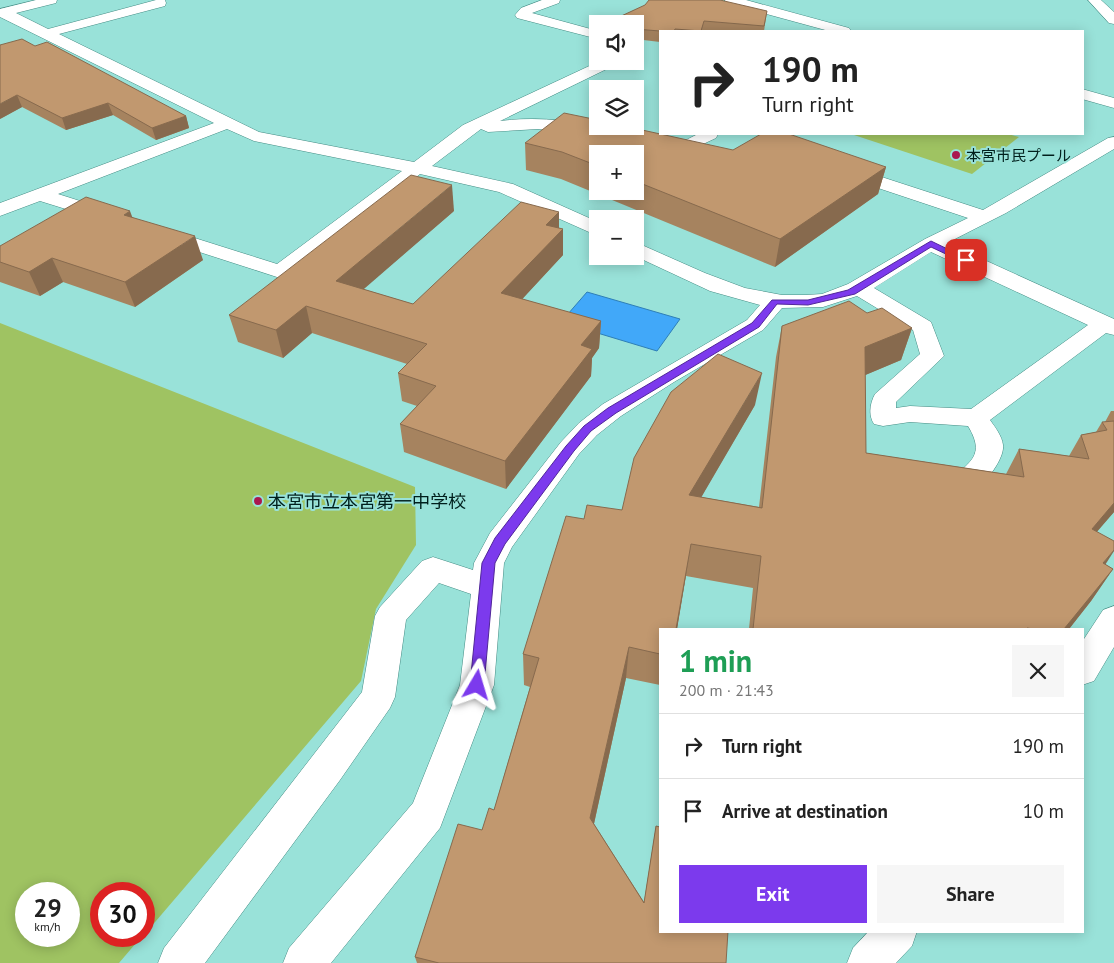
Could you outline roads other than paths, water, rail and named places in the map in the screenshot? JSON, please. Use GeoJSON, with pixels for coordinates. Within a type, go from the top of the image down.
{"type":"FeatureCollection","features":[{"type":"Feature","properties":{"kind":"street"},"geometry":{"type":"LineString","coordinates":[[1,13],[51,0]]}},
{"type":"Feature","properties":{"kind":"street"},"geometry":{"type":"LineString","coordinates":[[554,0],[522,14],[589,33]]}},
{"type":"Feature","properties":{"kind":"street"},"geometry":{"type":"LineString","coordinates":[[731,0],[840,30]]}},
{"type":"Feature","properties":{"kind":"street"},"geometry":{"type":"LineString","coordinates":[[1094,0],[1114,20]]}},
{"type":"Feature","properties":{"kind":"street"},"geometry":{"type":"LineString","coordinates":[[44,34],[160,3]]}},
{"type":"Feature","properties":{"kind":"street"},"geometry":{"type":"LineString","coordinates":[[1,13],[254,136],[506,188],[589,226]]}},
{"type":"Feature","properties":{"kind":"street"},"geometry":{"type":"LineString","coordinates":[[40,195],[280,272],[469,129],[593,70]]}},
{"type":"Feature","properties":{"kind":"street"},"geometry":{"type":"LineString","coordinates":[[1084,95],[1114,103]]}},
{"type":"Feature","properties":{"kind":"street"},"geometry":{"type":"LineString","coordinates":[[469,129],[526,122],[552,123],[589,130]]}},
{"type":"Feature","properties":{"kind":"street"},"geometry":{"type":"LineString","coordinates":[[0,210],[228,123]]}},
{"type":"Feature","properties":{"kind":"street"},"geometry":{"type":"LineString","coordinates":[[647,141],[684,148],[708,135]]}},
{"type":"Feature","properties":{"kind":"street"},"geometry":{"type":"LineString","coordinates":[[644,252],[725,291],[775,302],[808,302],[835,297],[858,287],[931,244],[984,217],[1114,142]]}},
{"type":"Feature","properties":{"kind":"street"},"geometry":{"type":"LineString","coordinates":[[833,166],[984,217]]}},
{"type":"Feature","properties":{"kind":"street"},"geometry":{"type":"LineString","coordinates":[[931,244],[1109,326]]}},
{"type":"Feature","properties":{"kind":"street"},"geometry":{"type":"LineString","coordinates":[[858,287],[923,327],[932,356],[884,400],[883,418],[910,414],[976,418],[1109,326]]}},
{"type":"Feature","properties":{"kind":"street"},"geometry":{"type":"LineString","coordinates":[[304,963],[427,815],[477,685],[489,563],[500,541],[570,448],[588,429],[612,410],[665,377],[756,325],[775,302]]}},
{"type":"Feature","properties":{"kind":"street"},"geometry":{"type":"LineString","coordinates":[[959,489],[985,462],[991,452],[989,440],[976,418]]}},
{"type":"Feature","properties":{"kind":"street"},"geometry":{"type":"LineString","coordinates":[[179,963],[327,768],[378,697],[391,616],[433,569],[487,587]]}},
{"type":"Feature","properties":{"kind":"street"},"geometry":{"type":"LineString","coordinates":[[1084,668],[1114,618]]}},
{"type":"Feature","properties":{"kind":"street"},"geometry":{"type":"LineString","coordinates":[[868,963],[895,933]]}},
{"type":"Feature","properties":{"kind":"water"},"geometry":{"type":"Polygon","coordinates":[[[587,292],[680,319],[657,351],[561,322],[587,292]]]}},
{"type":"Feature","properties":{"kind":"place","name":"本宮市民プール"},"geometry":{"type":"Point","coordinates":[956,155]}},
{"type":"Feature","properties":{"kind":"place","name":"本宮市立本宮第一中学校"},"geometry":{"type":"Point","coordinates":[258,501]}}]}
